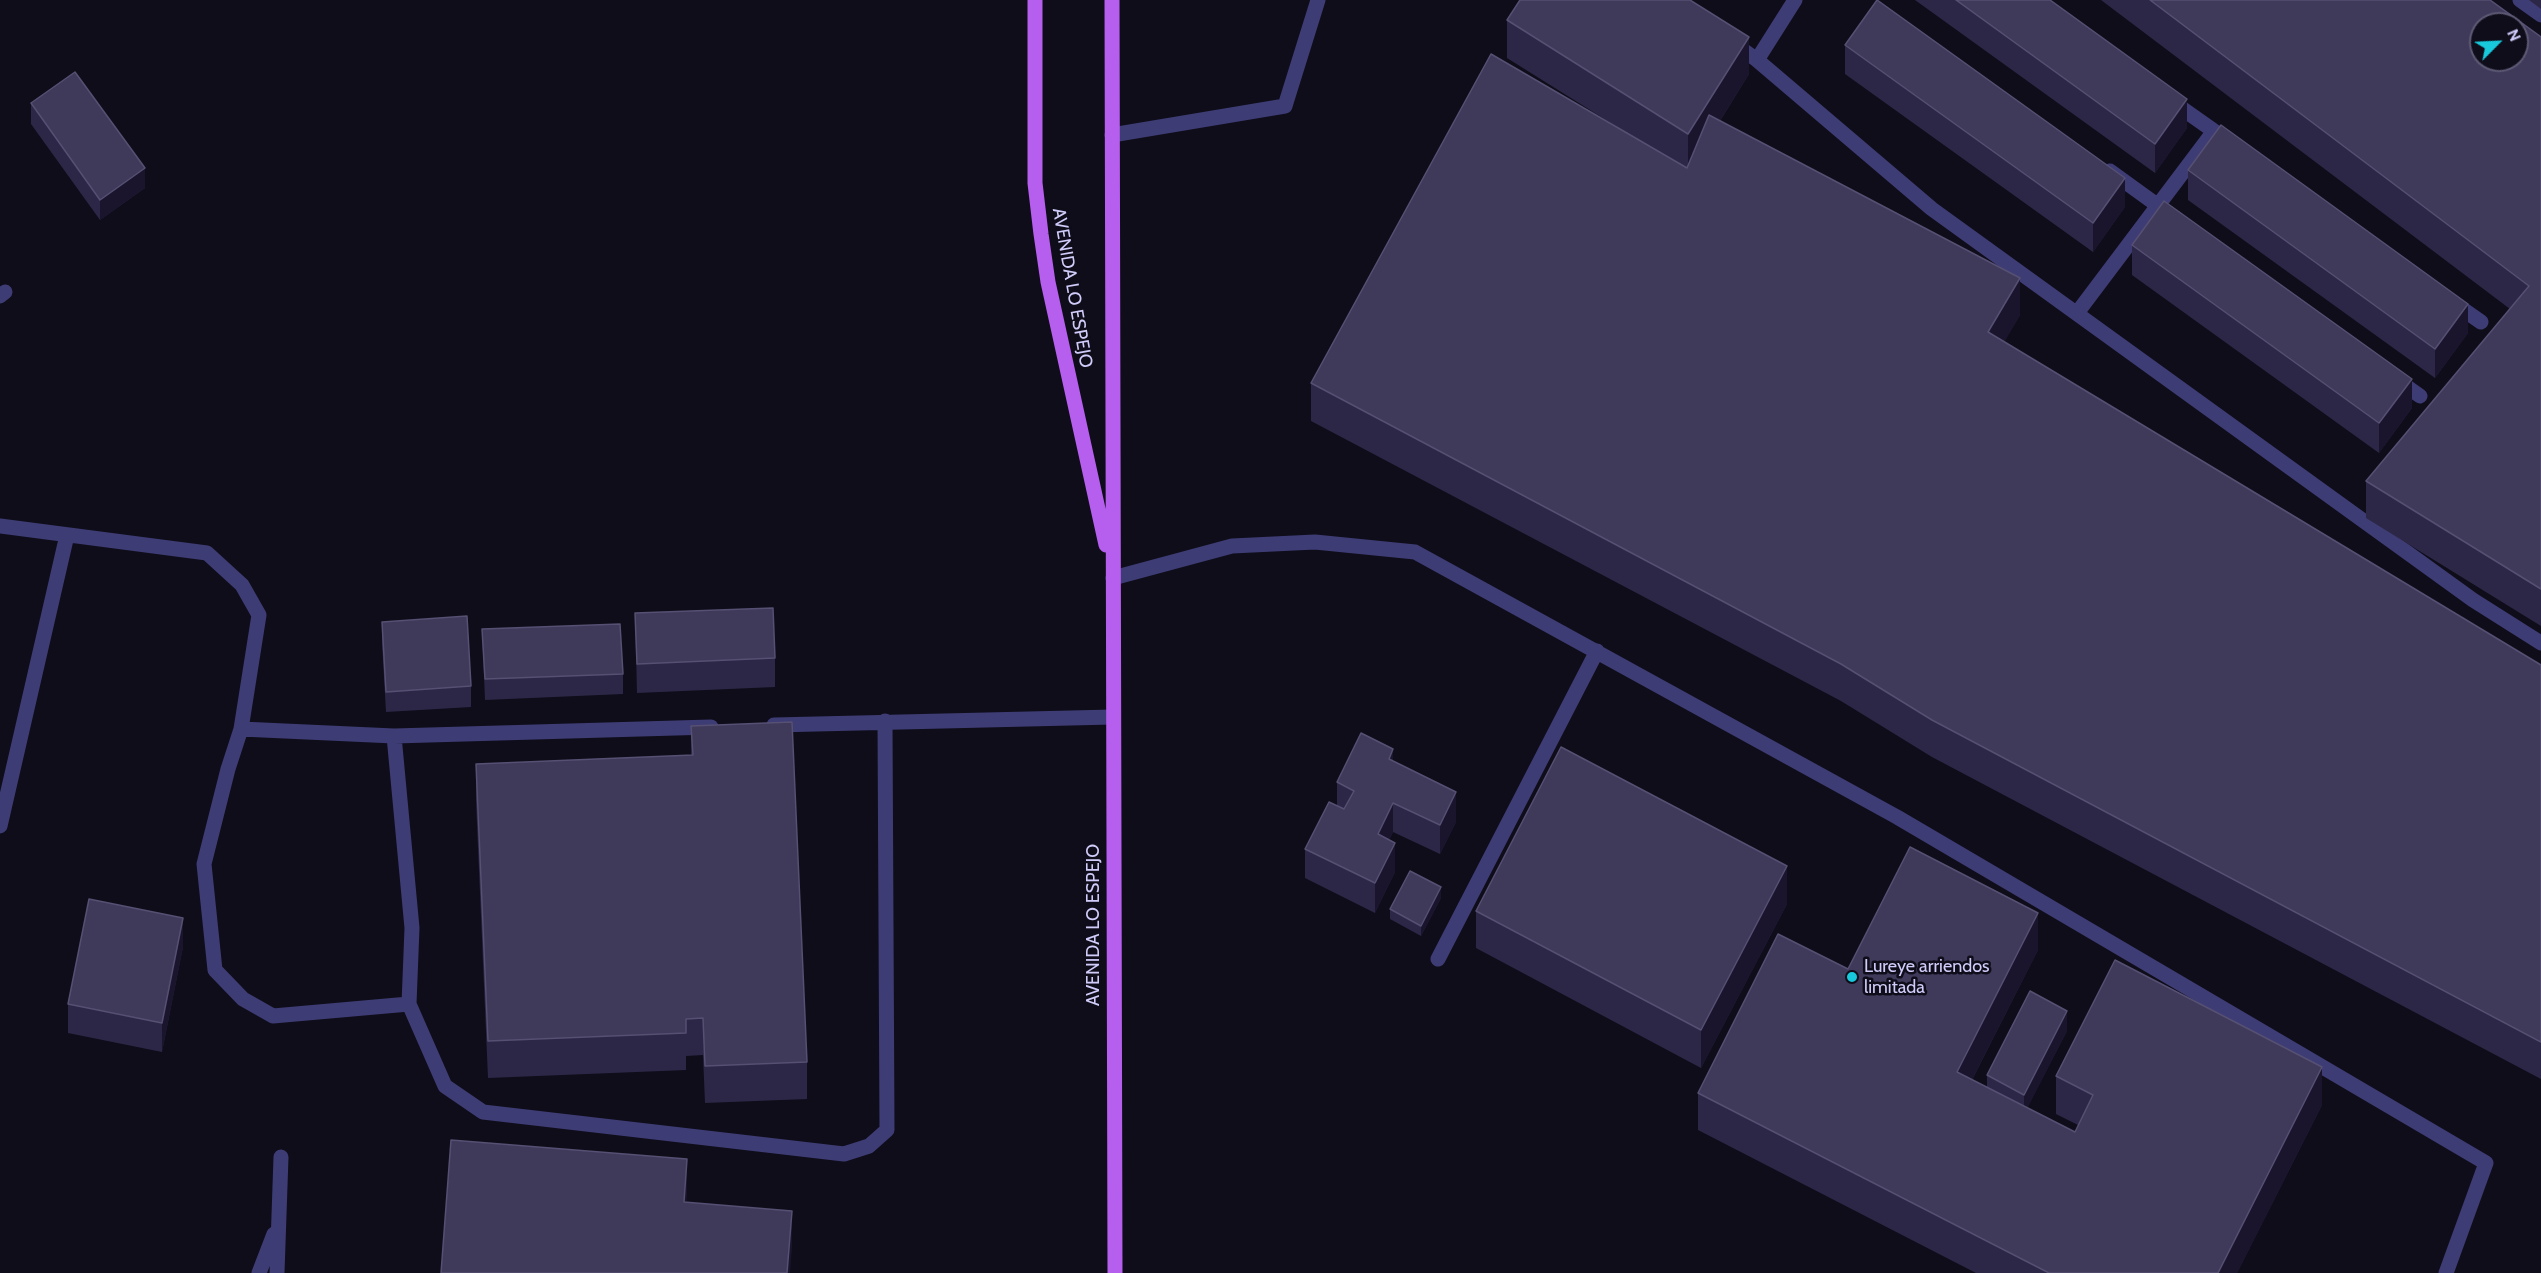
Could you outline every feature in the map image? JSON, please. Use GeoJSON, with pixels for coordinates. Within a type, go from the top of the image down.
{"type":"FeatureCollection","features":[{"type":"Feature","properties":{"kind":"main road","name":"AVENIDA LO ESPEJO"},"geometry":{"type":"LineString","coordinates":[[1035,0],[1035,173],[1041,234],[1048,282],[1113,578]]}},
{"type":"Feature","properties":{"kind":"main road","name":"AVENIDA LO ESPEJO"},"geometry":{"type":"LineString","coordinates":[[1112,0],[1115,1273]]}},
{"type":"Feature","properties":{"kind":"lane"},"geometry":{"type":"LineString","coordinates":[[1112,135],[1285,106],[1318,0]]}},
{"type":"Feature","properties":{"kind":"lane"},"geometry":{"type":"LineString","coordinates":[[1757,60],[1795,0]]}},
{"type":"Feature","properties":{"kind":"lane"},"geometry":{"type":"LineString","coordinates":[[2520,0],[2541,15]]}},
{"type":"Feature","properties":{"kind":"lane"},"geometry":{"type":"LineString","coordinates":[[1720,33],[1757,60],[1932,208],[2473,600],[2541,643]]}},
{"type":"Feature","properties":{"kind":"lane"},"geometry":{"type":"LineString","coordinates":[[2156,89],[2242,151]]}},
{"type":"Feature","properties":{"kind":"lane"},"geometry":{"type":"LineString","coordinates":[[2077,313],[2214,131]]}},
{"type":"Feature","properties":{"kind":"lane"},"geometry":{"type":"LineString","coordinates":[[2100,164],[2186,226]]}},
{"type":"Feature","properties":{"kind":"lane"},"geometry":{"type":"LineString","coordinates":[[2443,295],[2481,322]]}},
{"type":"Feature","properties":{"kind":"lane"},"geometry":{"type":"LineString","coordinates":[[2383,369],[2420,396]]}},
{"type":"Feature","properties":{"kind":"lane"},"geometry":{"type":"LineString","coordinates":[[0,526],[207,553],[242,585],[259,615],[241,729],[228,768],[204,864],[215,970],[243,999],[273,1016],[409,1004]]}},
{"type":"Feature","properties":{"kind":"lane"},"geometry":{"type":"LineString","coordinates":[[0,826],[67,535]]}},
{"type":"Feature","properties":{"kind":"lane"},"geometry":{"type":"LineString","coordinates":[[1113,578],[1232,546],[1315,542],[1415,552],[1898,817],[2486,1163],[2446,1273]]}},
{"type":"Feature","properties":{"kind":"lane"},"geometry":{"type":"LineString","coordinates":[[1438,959],[1597,651]]}},
{"type":"Feature","properties":{"kind":"lane"},"geometry":{"type":"LineString","coordinates":[[753,725],[1113,717]]}},
{"type":"Feature","properties":{"kind":"lane"},"geometry":{"type":"LineString","coordinates":[[394,736],[412,928],[409,1004],[446,1086],[483,1112],[844,1154],[869,1146],[887,1130],[885,721]]}},
{"type":"Feature","properties":{"kind":"lane"},"geometry":{"type":"LineString","coordinates":[[241,729],[394,736],[729,726]]}},
{"type":"Feature","properties":{"kind":"lane"},"geometry":{"type":"LineString","coordinates":[[277,1273],[281,1157]]}},
{"type":"Feature","properties":{"kind":"lane"},"geometry":{"type":"LineString","coordinates":[[259,1273],[279,1221]]}},
{"type":"Feature","properties":{"kind":"building"},"geometry":{"type":"Polygon","coordinates":[[[1520,0],[1690,0],[1749,37],[1688,134],[1507,20],[1520,0]]]}},
{"type":"Feature","properties":{"kind":"building"},"geometry":{"type":"Polygon","coordinates":[[[1877,0],[2125,178],[2093,223],[1845,45],[1877,0]]]}},
{"type":"Feature","properties":{"kind":"building"},"geometry":{"type":"Polygon","coordinates":[[[1956,0],[2050,0],[2187,99],[2155,144],[1956,0]]]}},
{"type":"Feature","properties":{"kind":"building"},"geometry":{"type":"Polygon","coordinates":[[[2150,0],[2490,0],[2507,12],[2469,12],[2469,72],[2529,72],[2529,28],[2541,37],[2541,589],[2366,481],[2529,286],[2150,0]]]}},
{"type":"Feature","properties":{"kind":"building"},"geometry":{"type":"Polygon","coordinates":[[[1491,54],[1687,168],[1709,115],[2020,278],[1988,332],[2541,665],[2541,1042],[1932,720],[1841,664],[1311,383],[1491,54]]]}},
{"type":"Feature","properties":{"kind":"building"},"geometry":{"type":"Polygon","coordinates":[[[75,72],[145,168],[100,200],[31,103],[75,72]]]}},
{"type":"Feature","properties":{"kind":"building"},"geometry":{"type":"Polygon","coordinates":[[[2221,125],[2468,304],[2435,349],[2188,170],[2221,125]]]}},
{"type":"Feature","properties":{"kind":"building"},"geometry":{"type":"Polygon","coordinates":[[[2164,201],[2412,379],[2379,423],[2132,245],[2164,201]]]}},
{"type":"Feature","properties":{"kind":"building"},"geometry":{"type":"Polygon","coordinates":[[[773,608],[775,658],[637,664],[635,613],[773,608]]]}},
{"type":"Feature","properties":{"kind":"building"},"geometry":{"type":"Polygon","coordinates":[[[467,616],[471,686],[386,692],[382,622],[467,616]]]}},
{"type":"Feature","properties":{"kind":"building"},"geometry":{"type":"Polygon","coordinates":[[[620,624],[623,674],[485,679],[482,629],[620,624]]]}},
{"type":"Feature","properties":{"kind":"building"},"geometry":{"type":"Polygon","coordinates":[[[792,722],[807,1062],[705,1066],[703,1018],[686,1019],[686,1033],[488,1041],[476,764],[693,755],[691,726],[792,722]]]}},
{"type":"Feature","properties":{"kind":"building"},"geometry":{"type":"Polygon","coordinates":[[[1361,733],[1393,749],[1389,759],[1456,792],[1440,825],[1393,803],[1378,834],[1395,843],[1375,883],[1305,849],[1329,802],[1344,809],[1354,791],[1337,782],[1361,733]]]}},
{"type":"Feature","properties":{"kind":"building"},"geometry":{"type":"Polygon","coordinates":[[[1561,747],[1787,866],[1701,1030],[1476,911],[1561,747]]]}},
{"type":"Feature","properties":{"kind":"building"},"geometry":{"type":"Polygon","coordinates":[[[1910,847],[2038,913],[1957,1072],[2075,1132],[2093,1095],[2056,1076],[2115,960],[2322,1067],[2218,1273],[2049,1273],[1698,1093],[1778,934],[1848,969],[1910,847]]]}},
{"type":"Feature","properties":{"kind":"building"},"geometry":{"type":"Polygon","coordinates":[[[1410,871],[1441,887],[1421,926],[1390,909],[1410,871]]]}},
{"type":"Feature","properties":{"kind":"building"},"geometry":{"type":"Polygon","coordinates":[[[89,899],[183,918],[162,1023],[68,1004],[89,899]]]}},
{"type":"Feature","properties":{"kind":"building"},"geometry":{"type":"Polygon","coordinates":[[[2030,991],[2067,1011],[2024,1095],[1987,1075],[2030,991]]]}},
{"type":"Feature","properties":{"kind":"building"},"geometry":{"type":"Polygon","coordinates":[[[451,1140],[687,1159],[684,1202],[792,1211],[787,1273],[441,1273],[451,1140]]]}},
{"type":"Feature","properties":{"kind":"place","name":"Lureye arriendos limitada"},"geometry":{"type":"Point","coordinates":[1852,977]}}]}
